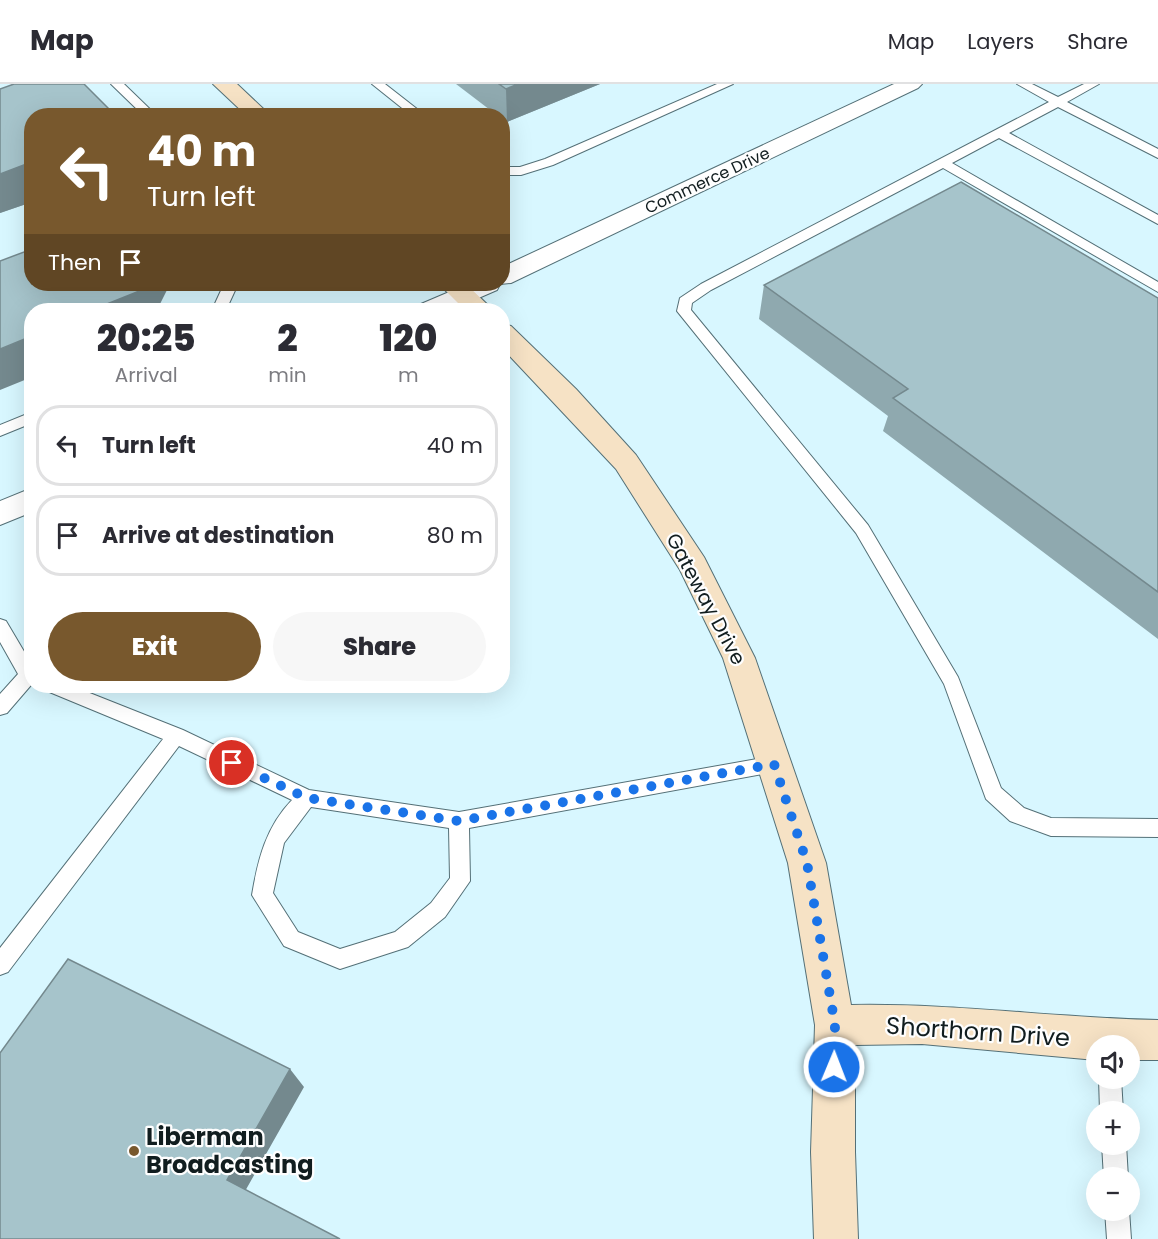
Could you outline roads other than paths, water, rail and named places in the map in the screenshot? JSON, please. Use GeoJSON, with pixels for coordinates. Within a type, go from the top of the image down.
{"type":"FeatureCollection","features":[{"type":"Feature","properties":{"kind":"street"},"geometry":{"type":"LineString","coordinates":[[224,84],[251,108]]}},
{"type":"Feature","properties":{"kind":"street","name":"Commerce Drive"},"geometry":{"type":"LineString","coordinates":[[510,272],[911,84]]}},
{"type":"Feature","properties":{"kind":"street"},"geometry":{"type":"LineString","coordinates":[[448,303],[465,296]]}},
{"type":"Feature","properties":{"kind":"street","name":"Gateway Drive"},"geometry":{"type":"LineString","coordinates":[[510,341],[566,396],[626,462],[693,565],[739,658],[807,863],[835,1025],[833,1152],[837,1239]]}},
{"type":"Feature","properties":{"kind":"street"},"geometry":{"type":"LineString","coordinates":[[0,514],[24,503]]}},
{"type":"Feature","properties":{"kind":"street","name":"Shorthorn Drive"},"geometry":{"type":"LineString","coordinates":[[835,1025],[921,1024],[1086,1040]]}},
{"type":"Feature","properties":{"kind":"street","name":"Shorthorn Drive"},"geometry":{"type":"LineString","coordinates":[[1140,1041],[1158,1040]]}},
{"type":"Feature","properties":{"kind":"lane"},"geometry":{"type":"LineString","coordinates":[[117,84],[142,108]]}},
{"type":"Feature","properties":{"kind":"lane"},"geometry":{"type":"LineString","coordinates":[[378,84],[410,108]]}},
{"type":"Feature","properties":{"kind":"lane"},"geometry":{"type":"LineString","coordinates":[[510,171],[521,171],[549,162],[727,84]]}},
{"type":"Feature","properties":{"kind":"lane"},"geometry":{"type":"LineString","coordinates":[[1023,84],[1158,154]]}},
{"type":"Feature","properties":{"kind":"lane"},"geometry":{"type":"LineString","coordinates":[[1093,84],[706,287],[685,301],[684,311],[757,397],[862,529],[952,682],[993,794],[1017,815],[1051,827],[1158,828]]}},
{"type":"Feature","properties":{"kind":"lane"},"geometry":{"type":"LineString","coordinates":[[1000,133],[1158,220]]}},
{"type":"Feature","properties":{"kind":"lane"},"geometry":{"type":"LineString","coordinates":[[944,163],[1158,288]]}},
{"type":"Feature","properties":{"kind":"lane"},"geometry":{"type":"LineString","coordinates":[[0,431],[24,420]]}},
{"type":"Feature","properties":{"kind":"lane"},"geometry":{"type":"LineString","coordinates":[[0,626],[24,665]]}},
{"type":"Feature","properties":{"kind":"lane"},"geometry":{"type":"LineString","coordinates":[[0,706],[24,681]]}},
{"type":"Feature","properties":{"kind":"lane"},"geometry":{"type":"LineString","coordinates":[[71,693],[176,736],[307,798],[459,821],[774,764]]}},
{"type":"Feature","properties":{"kind":"lane"},"geometry":{"type":"LineString","coordinates":[[0,965],[176,736]]}},
{"type":"Feature","properties":{"kind":"lane"},"geometry":{"type":"LineString","coordinates":[[307,798],[288,816],[268,853],[262,895],[291,939],[340,959],[401,940],[438,910],[460,881],[459,821]]}},
{"type":"Feature","properties":{"kind":"lane"},"geometry":{"type":"LineString","coordinates":[[1118,1221],[1119,1239]]}},
{"type":"Feature","properties":{"kind":"place","name":"Liberman Broadcasting"},"geometry":{"type":"Point","coordinates":[134,1151]}}]}
